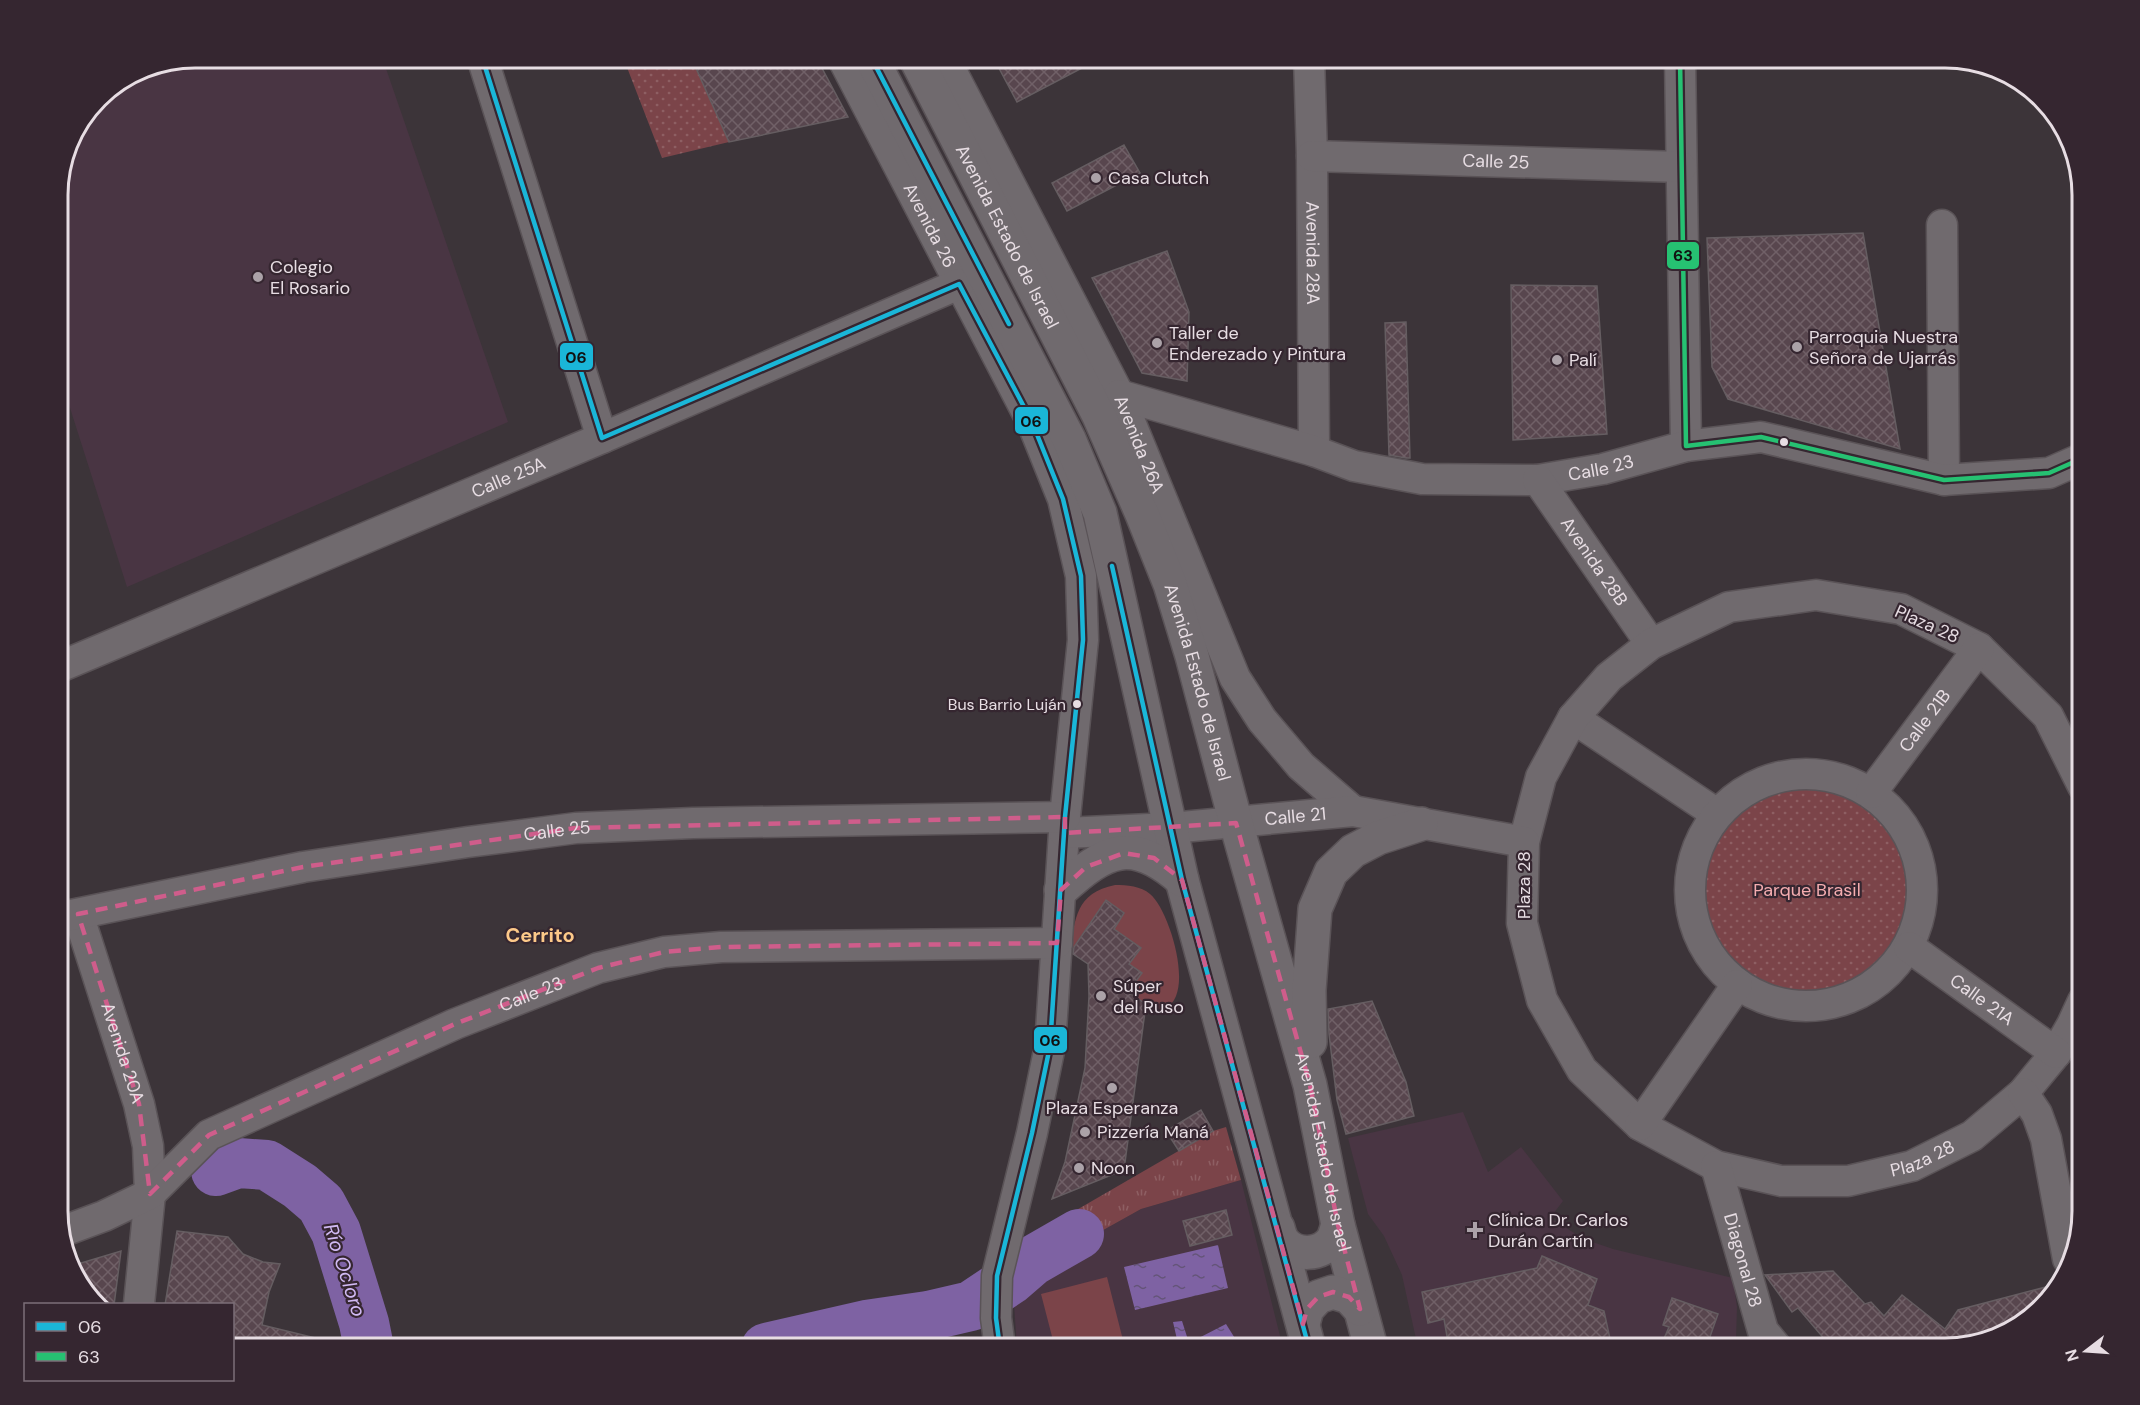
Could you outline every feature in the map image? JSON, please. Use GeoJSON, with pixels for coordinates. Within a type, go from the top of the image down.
{"type":"FeatureCollection","features":[{"type":"Feature","properties":{"kind":"main road","name":"Avenida Estado de Israel"},"geometry":{"type":"LineString","coordinates":[[877,68],[1069,440],[1100,513],[1182,880],[1306,1336]]}},
{"type":"Feature","properties":{"kind":"main road","name":"Avenida Estado de Israel"},"geometry":{"type":"LineString","coordinates":[[921,68],[1099,416],[1170,584],[1192,656],[1310,1086],[1338,1226],[1368,1338]]}},
{"type":"Feature","properties":{"kind":"main road"},"geometry":{"type":"LineString","coordinates":[[1310,1086],[1309,990],[1315,909],[1331,872],[1353,851],[1378,838],[1421,824]]}},
{"type":"Feature","properties":{"kind":"main road"},"geometry":{"type":"LineString","coordinates":[[1061,890],[1086,867],[1104,857],[1124,853],[1154,858],[1182,880]]}},
{"type":"Feature","properties":{"kind":"main road"},"geometry":{"type":"LineString","coordinates":[[1278,1228],[1283,1241],[1294,1250],[1309,1253],[1323,1249],[1333,1239],[1338,1226]]}},
{"type":"Feature","properties":{"kind":"main road"},"geometry":{"type":"LineString","coordinates":[[1306,1336],[1306,1309],[1318,1297],[1333,1292],[1349,1297],[1360,1309]]}},
{"type":"Feature","properties":{"kind":"street"},"geometry":{"type":"LineString","coordinates":[[485,68],[602,438]]}},
{"type":"Feature","properties":{"kind":"street","name":"Avenida 26"},"geometry":{"type":"LineString","coordinates":[[848,68],[1032,422],[1062,499],[1081,576],[1083,640],[1065,825],[1050,1046],[1032,1133],[997,1276],[996,1318],[999,1338]]}},
{"type":"Feature","properties":{"kind":"street","name":"Avenida 26A"},"geometry":{"type":"LineString","coordinates":[[950,68],[1119,395],[1235,678],[1262,720],[1301,766],[1353,812]]}},
{"type":"Feature","properties":{"kind":"street","name":"Avenida 28A"},"geometry":{"type":"LineString","coordinates":[[1310,68],[1314,451]]}},
{"type":"Feature","properties":{"kind":"street"},"geometry":{"type":"LineString","coordinates":[[1680,68],[1686,446]]}},
{"type":"Feature","properties":{"kind":"street","name":"Calle 25"},"geometry":{"type":"LineString","coordinates":[[1312,156],[1681,167]]}},
{"type":"Feature","properties":{"kind":"street"},"geometry":{"type":"LineString","coordinates":[[1942,225],[1944,480]]}},
{"type":"Feature","properties":{"kind":"street","name":"Calle 25A"},"geometry":{"type":"LineString","coordinates":[[68,663],[960,284]]}},
{"type":"Feature","properties":{"kind":"street","name":"Calle 23"},"geometry":{"type":"LineString","coordinates":[[1119,395],[1314,451],[1354,466],[1422,479],[1538,480],[1603,469],[1686,446],[1761,437],[1944,480],[2049,473],[2072,463]]}},
{"type":"Feature","properties":{"kind":"street","name":"Avenida 28B"},"geometry":{"type":"LineString","coordinates":[[1538,480],[1651,644]]}},
{"type":"Feature","properties":{"kind":"street","name":"Plaza 28"},"geometry":{"type":"LineString","coordinates":[[2072,764],[2048,716],[1979,648],[1901,609],[1816,595],[1730,607],[1651,644],[1609,677],[1574,718],[1541,777],[1524,842],[1522,923],[1542,1000],[1582,1070],[1640,1125],[1716,1166],[1781,1181],[1848,1181],[1891,1171],[1912,1166],[1972,1136],[2023,1093],[2056,1053],[2072,1025]]}},
{"type":"Feature","properties":{"kind":"street","name":"Calle 21B"},"geometry":{"type":"LineString","coordinates":[[1871,793],[1979,648]]}},
{"type":"Feature","properties":{"kind":"street"},"geometry":{"type":"LineString","coordinates":[[1574,718],[1717,814]]}},
{"type":"Feature","properties":{"kind":"street"},"geometry":{"type":"LineString","coordinates":[[1806,773],[1840,778],[1871,793],[1896,816],[1914,846],[1923,880],[1921,915],[1909,947],[1884,978],[1850,999],[1812,1008],[1772,1003],[1737,985],[1710,957],[1694,922],[1689,884],[1697,847],[1717,814],[1742,792],[1773,777],[1806,773]]}},
{"type":"Feature","properties":{"kind":"street","name":"Calle 21"},"geometry":{"type":"LineString","coordinates":[[1065,825],[1171,828],[1353,812],[1524,842]]}},
{"type":"Feature","properties":{"kind":"street","name":"Calle 25"},"geometry":{"type":"LineString","coordinates":[[68,916],[303,867],[576,828],[671,823],[1065,825]]}},
{"type":"Feature","properties":{"kind":"street","name":"Avenida 20A"},"geometry":{"type":"LineString","coordinates":[[68,916],[139,1104],[148,1146],[150,1194],[139,1303]]}},
{"type":"Feature","properties":{"kind":"street","name":"Calle 23"},"geometry":{"type":"LineString","coordinates":[[69,1229],[104,1216],[150,1194],[209,1135],[454,1024],[598,968],[664,952],[721,947],[1057,943]]}},
{"type":"Feature","properties":{"kind":"street","name":"Calle 21A"},"geometry":{"type":"LineString","coordinates":[[1909,947],[2056,1053]]}},
{"type":"Feature","properties":{"kind":"street"},"geometry":{"type":"LineString","coordinates":[[1640,1125],[1737,985]]}},
{"type":"Feature","properties":{"kind":"street"},"geometry":{"type":"LineString","coordinates":[[2023,1093],[2037,1114],[2046,1138],[2066,1250]]}},
{"type":"Feature","properties":{"kind":"street","name":"Diagonal 28"},"geometry":{"type":"LineString","coordinates":[[1716,1166],[1764,1338]]}},
{"type":"Feature","properties":{"kind":"highlighted area"},"geometry":{"type":"Polygon","coordinates":[[[1065,817],[1065,833],[1236,823],[1310,1085],[1338,1225],[1360,1309],[1349,1297],[1333,1292],[1318,1297],[1307,1309],[1303,1324],[1182,880],[1154,858],[1124,853],[1086,867],[1061,890],[1057,943],[721,947],[664,952],[598,968],[455,1024],[209,1135],[150,1194],[139,1104],[78,914],[303,867],[576,828],[1065,817]]]}},
{"type":"Feature","properties":{"kind":"shaded area","name":"Colegio El Rosario"},"geometry":{"type":"Polygon","coordinates":[[[186,68],[386,68],[508,422],[127,587],[68,402],[68,186],[77,146],[94,117],[111,99],[146,77],[162,72],[186,68]]]}},
{"type":"Feature","properties":{"kind":"shaded area","name":"Clínica Dr. Carlos Durán Cartín"},"geometry":{"type":"Polygon","coordinates":[[[1463,1112],[1488,1172],[1521,1147],[1563,1201],[1550,1218],[1584,1239],[1613,1249],[1733,1278],[1737,1307],[1736,1338],[1416,1338],[1402,1275],[1384,1236],[1368,1214],[1348,1138],[1463,1112]]]}},
{"type":"Feature","properties":{"kind":"shaded area"},"geometry":{"type":"Polygon","coordinates":[[[1241,1180],[1280,1338],[1016,1338],[1013,1289],[1055,1257],[1141,1209],[1241,1180]]]}},
{"type":"Feature","properties":{"kind":"green space"},"geometry":{"type":"Polygon","coordinates":[[[627,68],[696,68],[729,142],[662,158],[627,68]]]}},
{"type":"Feature","properties":{"kind":"green space","name":"Parque Brasil"},"geometry":{"type":"Polygon","coordinates":[[[1797,785],[1817,785],[1838,789],[1857,797],[1882,815],[1895,831],[1908,859],[1912,890],[1908,921],[1895,949],[1882,965],[1866,978],[1838,991],[1817,995],[1797,995],[1776,991],[1757,983],[1732,965],[1719,949],[1706,921],[1702,900],[1702,880],[1706,859],[1714,840],[1732,815],[1748,802],[1776,789],[1797,785]]]}},
{"type":"Feature","properties":{"kind":"green space"},"geometry":{"type":"Polygon","coordinates":[[[1115,885],[1134,886],[1146,891],[1165,916],[1179,970],[1178,987],[1174,1000],[1165,1008],[1151,1007],[1128,992],[1141,973],[1129,964],[1141,948],[1114,929],[1124,913],[1106,900],[1070,952],[1076,918],[1085,901],[1092,894],[1115,885]]]}},
{"type":"Feature","properties":{"kind":"green space"},"geometry":{"type":"Polygon","coordinates":[[[1226,1127],[1241,1180],[1141,1209],[1055,1257],[1013,1289],[1015,1267],[1035,1234],[1213,1131],[1226,1127]]]}},
{"type":"Feature","properties":{"kind":"green space"},"geometry":{"type":"Polygon","coordinates":[[[1107,1277],[1122,1338],[1052,1338],[1041,1294],[1107,1277]]]}},
{"type":"Feature","properties":{"kind":"water"},"geometry":{"type":"Polygon","coordinates":[[[1218,1245],[1228,1288],[1135,1310],[1124,1267],[1218,1245]]]}},
{"type":"Feature","properties":{"kind":"water"},"geometry":{"type":"Polygon","coordinates":[[[1182,1321],[1187,1338],[1177,1338],[1173,1322],[1182,1321]]]}},
{"type":"Feature","properties":{"kind":"water"},"geometry":{"type":"Polygon","coordinates":[[[1226,1324],[1235,1338],[1199,1338],[1226,1324]]]}},
{"type":"Feature","properties":{"kind":"building"},"geometry":{"type":"Polygon","coordinates":[[[696,68],[822,68],[848,117],[729,142],[696,68]]]}},
{"type":"Feature","properties":{"kind":"building"},"geometry":{"type":"Polygon","coordinates":[[[999,68],[1082,68],[1017,102],[999,68]]]}},
{"type":"Feature","properties":{"kind":"building","name":"Casa Clutch"},"geometry":{"type":"Polygon","coordinates":[[[1124,145],[1140,173],[1067,211],[1052,183],[1124,145]]]}},
{"type":"Feature","properties":{"kind":"building","name":"Parroquia Nuestra Señora de Ujarrás"},"geometry":{"type":"Polygon","coordinates":[[[1863,233],[1900,449],[1728,399],[1712,367],[1707,238],[1863,233]]]}},
{"type":"Feature","properties":{"kind":"building","name":"Taller de Enderezado y Pintura"},"geometry":{"type":"Polygon","coordinates":[[[1167,251],[1189,312],[1187,381],[1142,373],[1092,278],[1167,251]]]}},
{"type":"Feature","properties":{"kind":"building","name":"Palí"},"geometry":{"type":"Polygon","coordinates":[[[1511,285],[1597,286],[1607,434],[1513,440],[1511,285]]]}},
{"type":"Feature","properties":{"kind":"building"},"geometry":{"type":"Polygon","coordinates":[[[1406,322],[1410,458],[1389,455],[1385,323],[1406,322]]]}},
{"type":"Feature","properties":{"kind":"building","name":"Plaza Esperanza"},"geometry":{"type":"Polygon","coordinates":[[[1106,900],[1124,913],[1114,929],[1141,948],[1129,964],[1142,973],[1128,992],[1146,1004],[1124,1170],[1052,1199],[1065,1162],[1085,1068],[1089,996],[1088,964],[1073,954],[1074,947],[1106,900]]]}},
{"type":"Feature","properties":{"kind":"building"},"geometry":{"type":"Polygon","coordinates":[[[1372,1001],[1406,1082],[1414,1116],[1346,1134],[1337,1100],[1328,1009],[1372,1001]]]}},
{"type":"Feature","properties":{"kind":"building","name":"Plaza Esperanza"},"geometry":{"type":"Polygon","coordinates":[[[1201,1110],[1213,1131],[1179,1151],[1166,1131],[1201,1110]]]}},
{"type":"Feature","properties":{"kind":"building"},"geometry":{"type":"Polygon","coordinates":[[[1226,1210],[1232,1235],[1190,1246],[1183,1221],[1226,1210]]]}},
{"type":"Feature","properties":{"kind":"building"},"geometry":{"type":"Polygon","coordinates":[[[177,1231],[228,1237],[243,1254],[263,1262],[280,1264],[269,1292],[262,1325],[316,1338],[234,1338],[234,1303],[165,1303],[177,1231]]]}},
{"type":"Feature","properties":{"kind":"building"},"geometry":{"type":"Polygon","coordinates":[[[121,1251],[114,1303],[108,1303],[94,1288],[79,1263],[121,1251]]]}},
{"type":"Feature","properties":{"kind":"building"},"geometry":{"type":"Polygon","coordinates":[[[1542,1256],[1597,1279],[1588,1305],[1604,1311],[1610,1338],[1447,1338],[1444,1319],[1428,1323],[1422,1292],[1537,1268],[1542,1256]]]}},
{"type":"Feature","properties":{"kind":"building"},"geometry":{"type":"Polygon","coordinates":[[[1833,1271],[1865,1304],[1871,1302],[1884,1316],[1902,1295],[1945,1329],[1958,1310],[2047,1287],[2023,1311],[1994,1328],[1978,1333],[1946,1338],[1824,1338],[1798,1308],[1792,1312],[1765,1275],[1833,1271]]]}},
{"type":"Feature","properties":{"kind":"building"},"geometry":{"type":"Polygon","coordinates":[[[1672,1298],[1718,1314],[1710,1338],[1664,1338],[1669,1327],[1663,1325],[1672,1298]]]}},
{"type":"Feature","properties":{"kind":"waterway","name":"Río Ocloro"},"geometry":{"type":"LineString","coordinates":[[216,1171],[238,1163],[267,1165],[300,1186],[321,1204],[336,1232],[367,1338]]}},
{"type":"Feature","properties":{"kind":"waterway","name":"Río Ocloro"},"geometry":{"type":"LineString","coordinates":[[809,1338],[971,1306],[1010,1280],[1032,1261],[1079,1234]]}},
{"type":"Feature","properties":{"kind":"transit line","name":"06"},"geometry":{"type":"LineString","coordinates":[[485,68],[602,438],[959,284],[1032,422],[1063,499],[1081,576],[1083,640],[1065,817],[1050,1046],[1032,1133],[997,1276],[996,1318],[999,1338]]}},
{"type":"Feature","properties":{"kind":"transit line","name":"06"},"geometry":{"type":"LineString","coordinates":[[877,68],[1009,324]]}},
{"type":"Feature","properties":{"kind":"transit line","name":"63"},"geometry":{"type":"LineString","coordinates":[[1680,68],[1686,446],[1761,437],[1944,480],[2049,473],[2072,463]]}},
{"type":"Feature","properties":{"kind":"transit line","name":"06"},"geometry":{"type":"LineString","coordinates":[[1112,566],[1182,880],[1306,1338]]}},
{"type":"Feature","properties":{"kind":"place","name":"Casa Clutch"},"geometry":{"type":"Point","coordinates":[1096,178]}},
{"type":"Feature","properties":{"kind":"place","name":"Colegio El Rosario"},"geometry":{"type":"Point","coordinates":[258,277]}},
{"type":"Feature","properties":{"kind":"place","name":"Taller de Enderezado y Pintura"},"geometry":{"type":"Point","coordinates":[1157,343]}},
{"type":"Feature","properties":{"kind":"place","name":"Parroquia Nuestra Señora de Ujarrás"},"geometry":{"type":"Point","coordinates":[1797,347]}},
{"type":"Feature","properties":{"kind":"place","name":"Palí"},"geometry":{"type":"Point","coordinates":[1557,360]}},
{"type":"Feature","properties":{"kind":"place","name":"Bus Barrio Luján"},"geometry":{"type":"Point","coordinates":[1077,704]}},
{"type":"Feature","properties":{"kind":"place","name":"Súper del Ruso"},"geometry":{"type":"Point","coordinates":[1101,996]}},
{"type":"Feature","properties":{"kind":"place","name":"Plaza Esperanza"},"geometry":{"type":"Point","coordinates":[1112,1088]}},
{"type":"Feature","properties":{"kind":"place","name":"Pizzería Maná"},"geometry":{"type":"Point","coordinates":[1085,1132]}},
{"type":"Feature","properties":{"kind":"place","name":"Noon"},"geometry":{"type":"Point","coordinates":[1079,1168]}},
{"type":"Feature","properties":{"kind":"place","name":"Clínica Dr. Carlos Durán Cartín"},"geometry":{"type":"Point","coordinates":[1475,1230]}},
{"type":"Feature","properties":{"kind":"district","name":"Cerrito"},"geometry":{"type":"Point","coordinates":[540,935]}}]}
